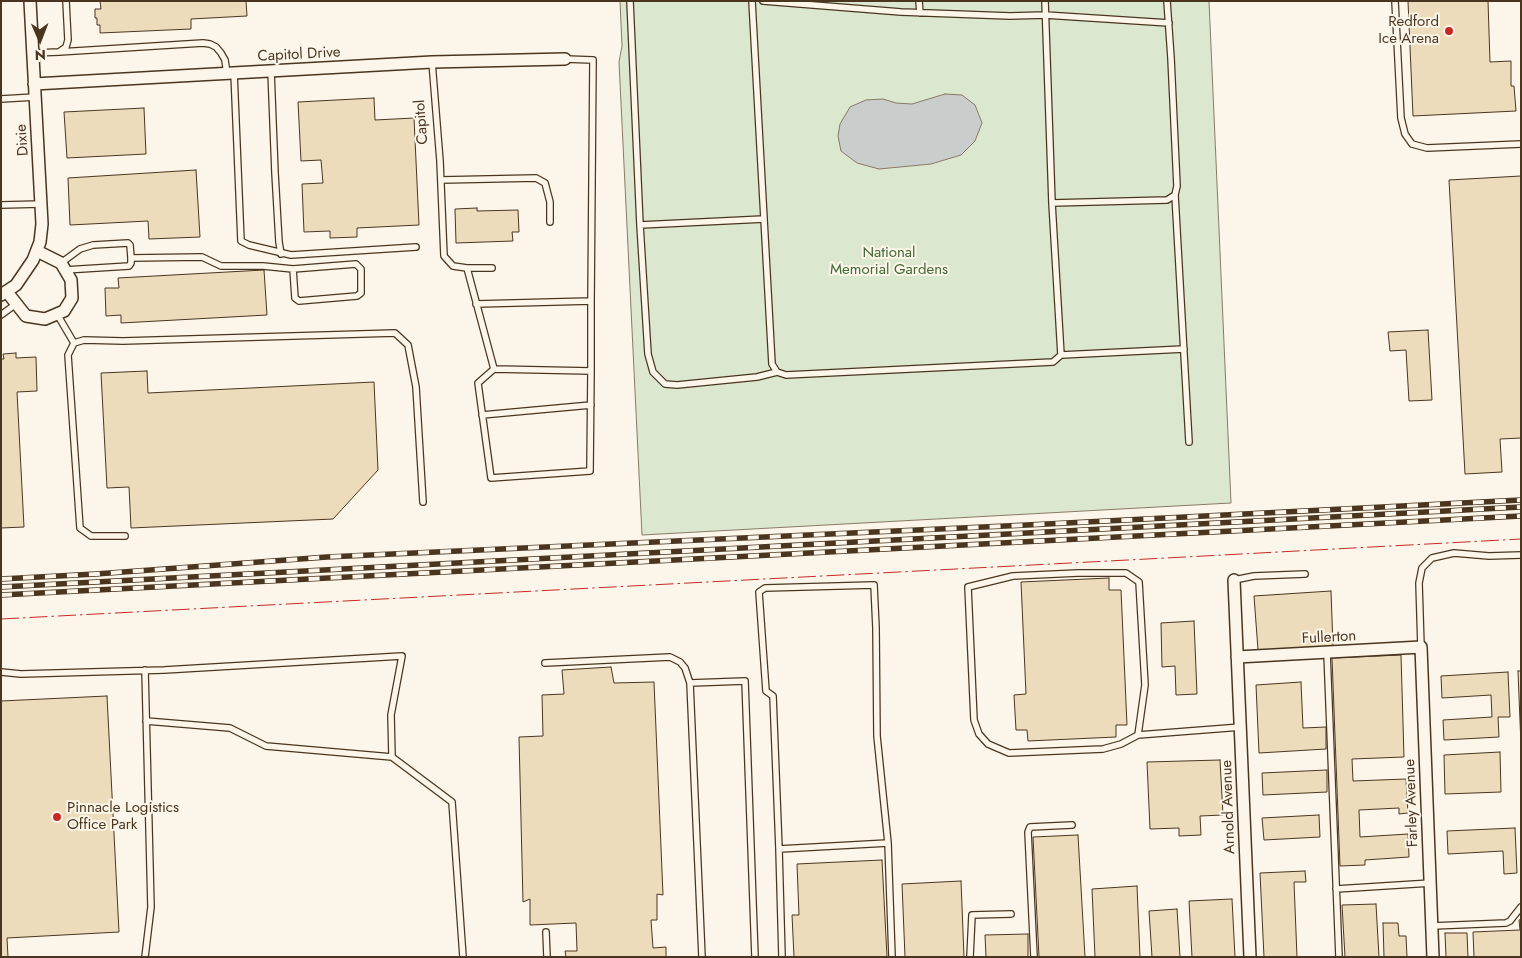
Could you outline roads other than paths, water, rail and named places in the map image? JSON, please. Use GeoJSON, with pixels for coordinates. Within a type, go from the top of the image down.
{"type":"FeatureCollection","features":[{"type":"Feature","properties":{"kind":"street","name":"Dixie"},"geometry":{"type":"LineString","coordinates":[[4,293],[16,285],[25,273],[37,251],[42,224],[30,1]]}},
{"type":"Feature","properties":{"kind":"street","name":"Capitol Drive"},"geometry":{"type":"LineString","coordinates":[[34,84],[432,62],[565,59]]}},
{"type":"Feature","properties":{"kind":"street"},"geometry":{"type":"LineString","coordinates":[[4,293],[26,316],[45,320],[64,311],[72,298],[71,280],[63,267],[37,251]]}},
{"type":"Feature","properties":{"kind":"street","name":"Arnold Avenue"},"geometry":{"type":"LineString","coordinates":[[1234,580],[1250,957]]}},
{"type":"Feature","properties":{"kind":"street","name":"Fullerton"},"geometry":{"type":"LineString","coordinates":[[1238,657],[1421,647]]}},
{"type":"Feature","properties":{"kind":"street","name":"Farley Avenue"},"geometry":{"type":"LineString","coordinates":[[1421,647],[1433,957]]}},
{"type":"Feature","properties":{"kind":"lane"},"geometry":{"type":"LineString","coordinates":[[59,52],[66,47],[68,40],[66,1]]}},
{"type":"Feature","properties":{"kind":"lane"},"geometry":{"type":"LineString","coordinates":[[630,1],[640,225],[648,354],[653,372],[664,384],[677,385],[757,377],[777,372]]}},
{"type":"Feature","properties":{"kind":"lane"},"geometry":{"type":"LineString","coordinates":[[752,1],[772,364],[777,372],[786,376],[1053,362],[1061,355],[1184,349]]}},
{"type":"Feature","properties":{"kind":"lane"},"geometry":{"type":"LineString","coordinates":[[763,1],[920,13],[1045,15],[1169,23]]}},
{"type":"Feature","properties":{"kind":"lane"},"geometry":{"type":"LineString","coordinates":[[919,1],[920,13]]}},
{"type":"Feature","properties":{"kind":"lane"},"geometry":{"type":"LineString","coordinates":[[1045,1],[1052,203],[1061,355]]}},
{"type":"Feature","properties":{"kind":"lane"},"geometry":{"type":"LineString","coordinates":[[1167,1],[1175,195],[1189,442]]}},
{"type":"Feature","properties":{"kind":"lane"},"geometry":{"type":"LineString","coordinates":[[1395,1],[1401,118],[1405,134],[1412,144],[1427,148],[1521,144]]}},
{"type":"Feature","properties":{"kind":"lane"},"geometry":{"type":"LineString","coordinates":[[33,53],[203,43],[216,47],[231,73],[241,241],[248,245],[291,256],[416,247]]}},
{"type":"Feature","properties":{"kind":"lane"},"geometry":{"type":"LineString","coordinates":[[565,59],[593,60],[591,405],[590,472],[490,478],[478,383],[494,369],[591,371]]}},
{"type":"Feature","properties":{"kind":"lane","name":"Capitol"},"geometry":{"type":"LineString","coordinates":[[432,62],[441,180],[444,256],[453,266],[467,268]]}},
{"type":"Feature","properties":{"kind":"lane"},"geometry":{"type":"LineString","coordinates":[[271,71],[281,254]]}},
{"type":"Feature","properties":{"kind":"lane"},"geometry":{"type":"LineString","coordinates":[[1,99],[35,97]]}},
{"type":"Feature","properties":{"kind":"lane"},"geometry":{"type":"LineString","coordinates":[[441,180],[536,178],[545,183],[550,202],[550,222]]}},
{"type":"Feature","properties":{"kind":"lane"},"geometry":{"type":"LineString","coordinates":[[1052,203],[1167,200],[1175,195]]}},
{"type":"Feature","properties":{"kind":"lane"},"geometry":{"type":"LineString","coordinates":[[1,205],[42,204]]}},
{"type":"Feature","properties":{"kind":"lane"},"geometry":{"type":"LineString","coordinates":[[640,225],[764,220]]}},
{"type":"Feature","properties":{"kind":"lane"},"geometry":{"type":"LineString","coordinates":[[128,243],[130,245],[131,263],[129,266],[63,267],[80,249],[93,245],[128,243]]}},
{"type":"Feature","properties":{"kind":"lane"},"geometry":{"type":"LineString","coordinates":[[131,258],[202,257],[221,266],[263,266],[293,269],[356,264],[361,269],[361,293],[358,296],[299,301],[295,298],[293,269]]}},
{"type":"Feature","properties":{"kind":"lane"},"geometry":{"type":"LineString","coordinates":[[492,268],[467,268],[494,369]]}},
{"type":"Feature","properties":{"kind":"lane"},"geometry":{"type":"LineString","coordinates":[[476,304],[591,301]]}},
{"type":"Feature","properties":{"kind":"lane"},"geometry":{"type":"LineString","coordinates":[[1,315],[16,304]]}},
{"type":"Feature","properties":{"kind":"lane"},"geometry":{"type":"LineString","coordinates":[[57,314],[74,343]]}},
{"type":"Feature","properties":{"kind":"lane"},"geometry":{"type":"LineString","coordinates":[[124,536],[91,536],[80,528],[68,355],[74,343],[84,340],[395,333],[408,345],[416,387],[423,502]]}},
{"type":"Feature","properties":{"kind":"lane"},"geometry":{"type":"LineString","coordinates":[[482,416],[591,405]]}},
{"type":"Feature","properties":{"kind":"lane"},"geometry":{"type":"LineString","coordinates":[[1421,647],[1419,583],[1422,568],[1432,558],[1454,553],[1489,556],[1521,555]]}},
{"type":"Feature","properties":{"kind":"lane"},"geometry":{"type":"LineString","coordinates":[[1138,735],[1146,685],[1139,582],[1126,573],[1078,573],[1013,576],[968,587],[974,720],[979,734],[988,744],[1009,753],[1103,749],[1121,744],[1138,735],[1241,727]]}},
{"type":"Feature","properties":{"kind":"lane"},"geometry":{"type":"LineString","coordinates":[[1234,580],[1254,576],[1305,574]]}},
{"type":"Feature","properties":{"kind":"lane"},"geometry":{"type":"LineString","coordinates":[[782,957],[773,696],[766,691],[758,592],[765,588],[874,585],[876,736],[888,843],[892,957]]}},
{"type":"Feature","properties":{"kind":"lane"},"geometry":{"type":"LineString","coordinates":[[1327,653],[1339,957]]}},
{"type":"Feature","properties":{"kind":"lane"},"geometry":{"type":"LineString","coordinates":[[1,672],[21,674],[145,670],[402,656],[391,716],[392,757]]}},
{"type":"Feature","properties":{"kind":"lane"},"geometry":{"type":"LineString","coordinates":[[545,663],[670,657],[680,662],[686,668],[690,682],[702,957]]}},
{"type":"Feature","properties":{"kind":"lane"},"geometry":{"type":"LineString","coordinates":[[145,670],[151,907],[145,957]]}},
{"type":"Feature","properties":{"kind":"lane"},"geometry":{"type":"LineString","coordinates":[[690,682],[745,681],[756,957]]}},
{"type":"Feature","properties":{"kind":"lane"},"geometry":{"type":"LineString","coordinates":[[146,721],[230,728],[266,746],[392,757],[452,802],[463,957]]}},
{"type":"Feature","properties":{"kind":"lane"},"geometry":{"type":"LineString","coordinates":[[1034,957],[1028,832],[1030,827],[1072,825]]}},
{"type":"Feature","properties":{"kind":"lane"},"geometry":{"type":"LineString","coordinates":[[779,849],[888,843]]}},
{"type":"Feature","properties":{"kind":"lane"},"geometry":{"type":"LineString","coordinates":[[1336,889],[1430,883]]}},
{"type":"Feature","properties":{"kind":"lane"},"geometry":{"type":"LineString","coordinates":[[1432,926],[1510,922],[1521,907]]}},
{"type":"Feature","properties":{"kind":"lane"},"geometry":{"type":"LineString","coordinates":[[970,957],[972,915],[1011,914]]}},
{"type":"Feature","properties":{"kind":"lane"},"geometry":{"type":"LineString","coordinates":[[546,932],[547,957]]}},
{"type":"Feature","properties":{"kind":"railway"},"geometry":{"type":"LineString","coordinates":[[1,579],[327,557],[1521,500]]}},
{"type":"Feature","properties":{"kind":"railway"},"geometry":{"type":"LineString","coordinates":[[1,587],[1521,507]]}},
{"type":"Feature","properties":{"kind":"railway"},"geometry":{"type":"LineString","coordinates":[[1,595],[1521,516]]}},
{"type":"Feature","properties":{"kind":"place","name":"Redford Ice Arena"},"geometry":{"type":"Point","coordinates":[1449,31]}},
{"type":"Feature","properties":{"kind":"place","name":"Pinnacle Logistics Office Park"},"geometry":{"type":"Point","coordinates":[57,817]}},
{"type":"Feature","properties":{"kind":"park label","name":"National Memorial Gardens"},"geometry":{"type":"Point","coordinates":[889,262]}}]}
